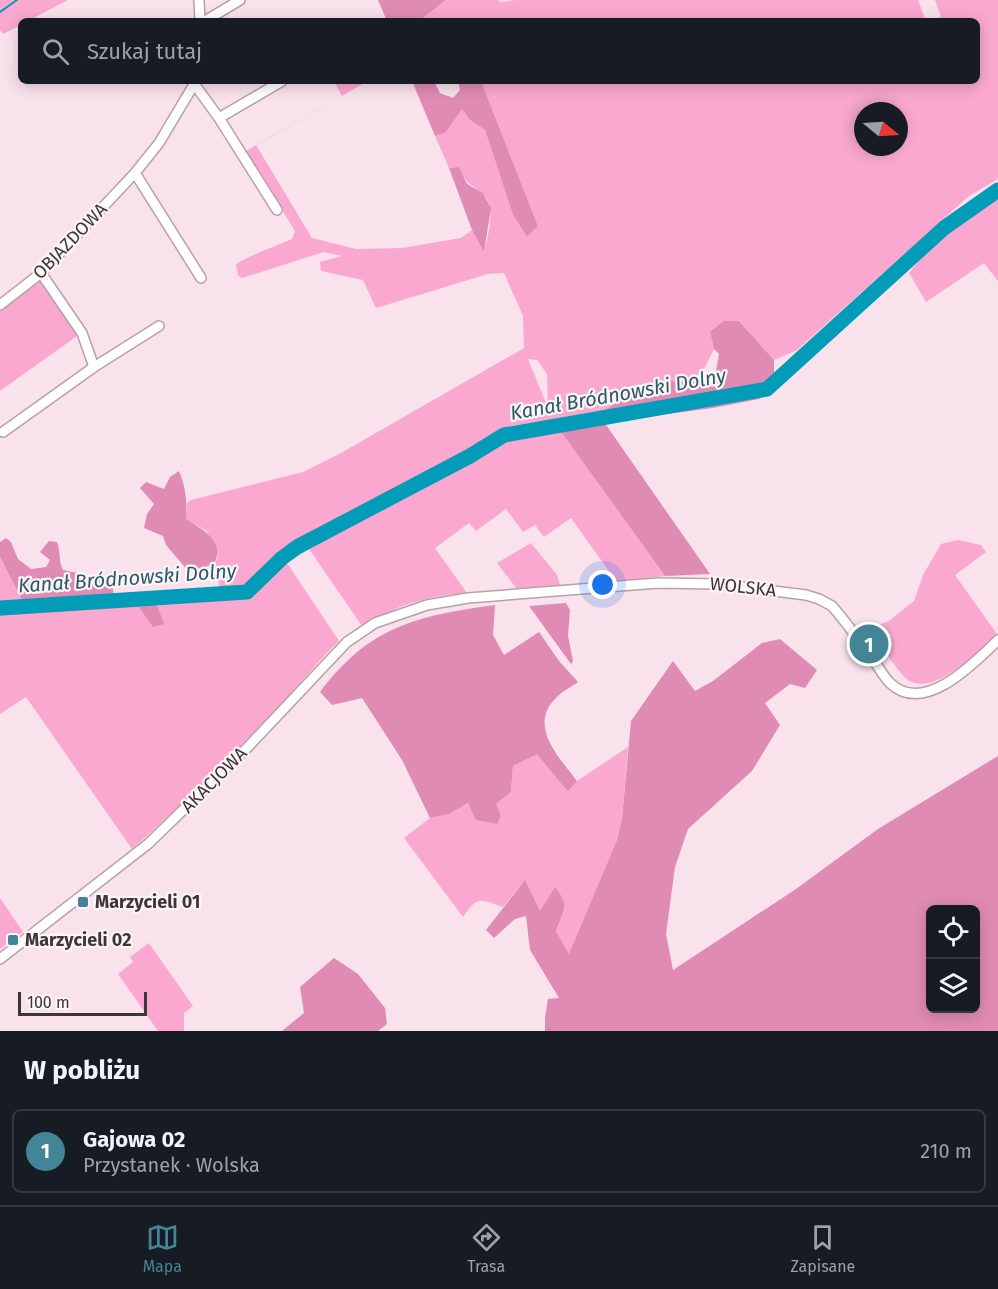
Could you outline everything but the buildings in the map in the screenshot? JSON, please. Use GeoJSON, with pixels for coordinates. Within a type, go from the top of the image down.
{"type":"FeatureCollection","features":[{"type":"Feature","properties":{"kind":"street"},"geometry":{"type":"LineString","coordinates":[[199,0],[200,18]]}},
{"type":"Feature","properties":{"kind":"street"},"geometry":{"type":"LineString","coordinates":[[210,18],[240,0]]}},
{"type":"Feature","properties":{"kind":"street","name":"OBJAZDOWA"},"geometry":{"type":"LineString","coordinates":[[0,305],[41,273],[135,173],[159,143],[195,84]]}},
{"type":"Feature","properties":{"kind":"street"},"geometry":{"type":"LineString","coordinates":[[197,84],[277,210]]}},
{"type":"Feature","properties":{"kind":"street"},"geometry":{"type":"LineString","coordinates":[[219,118],[277,84]]}},
{"type":"Feature","properties":{"kind":"street"},"geometry":{"type":"LineString","coordinates":[[135,173],[201,278]]}},
{"type":"Feature","properties":{"kind":"street"},"geometry":{"type":"LineString","coordinates":[[41,273],[82,333],[94,367]]}},
{"type":"Feature","properties":{"kind":"street"},"geometry":{"type":"LineString","coordinates":[[3,432],[94,367],[159,326]]}},
{"type":"Feature","properties":{"kind":"street","name":"WOLSKA"},"geometry":{"type":"LineString","coordinates":[[427,605],[468,598],[687,582],[806,595],[832,606],[890,682],[898,689],[914,693],[933,691],[952,679],[998,640]]}},
{"type":"Feature","properties":{"kind":"street","name":"AKACJOWA"},"geometry":{"type":"LineString","coordinates":[[0,959],[154,838],[246,749],[347,642],[375,623],[427,605]]}},
{"type":"Feature","properties":{"kind":"shaded area"},"geometry":{"type":"Polygon","coordinates":[[[0,0],[68,0],[34,18],[18,18],[18,26],[3,34],[0,30],[0,0]]]}},
{"type":"Feature","properties":{"kind":"shaded area"},"geometry":{"type":"Polygon","coordinates":[[[378,0],[446,0],[423,18],[386,18],[378,0]]]}},
{"type":"Feature","properties":{"kind":"shaded area"},"geometry":{"type":"Polygon","coordinates":[[[446,0],[498,0],[501,2],[516,0],[918,0],[925,18],[423,18],[446,0]]]}},
{"type":"Feature","properties":{"kind":"shaded area"},"geometry":{"type":"Polygon","coordinates":[[[935,0],[998,0],[998,179],[969,196],[797,350],[774,360],[739,321],[710,332],[714,349],[704,369],[690,382],[670,381],[644,387],[598,414],[510,426],[514,438],[559,429],[665,576],[616,581],[571,518],[544,537],[535,525],[523,532],[506,509],[476,531],[469,523],[435,548],[467,593],[438,596],[412,603],[388,612],[362,626],[309,549],[287,563],[339,641],[242,745],[132,849],[26,697],[0,714],[0,616],[236,600],[235,587],[220,588],[214,564],[218,557],[207,531],[186,519],[187,503],[191,500],[303,472],[341,453],[524,348],[523,316],[504,273],[488,274],[376,308],[363,280],[321,271],[320,262],[342,256],[324,252],[242,278],[238,275],[236,264],[292,239],[295,231],[246,151],[256,145],[312,238],[356,249],[402,248],[461,238],[472,230],[484,252],[490,220],[489,204],[481,192],[466,180],[459,167],[449,168],[435,136],[445,133],[462,108],[470,120],[485,130],[513,215],[527,237],[538,226],[482,84],[980,84],[980,18],[938,18],[941,17],[935,0]],[[528,359],[548,408],[547,374],[537,360],[528,359]]]}},
{"type":"Feature","properties":{"kind":"shaded area"},"geometry":{"type":"Polygon","coordinates":[[[336,84],[363,84],[342,96],[336,84]]]}},
{"type":"Feature","properties":{"kind":"shaded area"},"geometry":{"type":"Polygon","coordinates":[[[413,84],[436,84],[440,93],[453,98],[460,90],[459,84],[482,84],[538,226],[527,237],[513,215],[485,130],[470,120],[462,109],[445,133],[435,136],[413,84]]]}},
{"type":"Feature","properties":{"kind":"shaded area"},"geometry":{"type":"Polygon","coordinates":[[[459,167],[467,184],[483,193],[491,208],[484,252],[472,230],[449,168],[459,167]]]}},
{"type":"Feature","properties":{"kind":"shaded area"},"geometry":{"type":"Polygon","coordinates":[[[998,199],[998,281],[984,263],[926,302],[909,273],[928,251],[950,232],[998,199]]]}},
{"type":"Feature","properties":{"kind":"shaded area"},"geometry":{"type":"Polygon","coordinates":[[[40,279],[77,336],[0,391],[0,308],[40,279]]]}},
{"type":"Feature","properties":{"kind":"shaded area"},"geometry":{"type":"Polygon","coordinates":[[[724,321],[739,321],[774,360],[774,374],[778,386],[759,399],[713,408],[604,422],[710,574],[665,576],[559,429],[603,422],[598,414],[644,387],[670,381],[690,382],[716,371],[719,354],[714,349],[710,332],[724,321]]]}},
{"type":"Feature","properties":{"kind":"shaded area"},"geometry":{"type":"Polygon","coordinates":[[[179,471],[186,495],[186,519],[210,537],[217,549],[214,564],[189,572],[166,545],[163,536],[144,528],[147,514],[154,504],[140,488],[146,482],[164,489],[170,477],[179,471]]]}},
{"type":"Feature","properties":{"kind":"shaded area"},"geometry":{"type":"Polygon","coordinates":[[[6,538],[11,542],[18,559],[31,569],[46,567],[50,560],[40,552],[49,541],[57,542],[63,570],[111,580],[114,595],[236,587],[236,600],[157,605],[164,624],[153,627],[139,607],[0,616],[0,603],[23,602],[0,557],[0,542],[6,538]]]}},
{"type":"Feature","properties":{"kind":"shaded area"},"geometry":{"type":"Polygon","coordinates":[[[958,540],[981,545],[986,552],[955,575],[997,634],[956,670],[931,682],[919,684],[905,677],[868,629],[889,621],[914,601],[923,575],[941,544],[958,540]]]}},
{"type":"Feature","properties":{"kind":"shaded area"},"geometry":{"type":"Polygon","coordinates":[[[531,543],[557,575],[560,585],[517,589],[497,563],[531,543]]]}},
{"type":"Feature","properties":{"kind":"shaded area"},"geometry":{"type":"Polygon","coordinates":[[[0,557],[23,602],[0,603],[0,557]]]}},
{"type":"Feature","properties":{"kind":"shaded area"},"geometry":{"type":"Polygon","coordinates":[[[566,603],[570,610],[568,636],[573,661],[571,664],[529,606],[566,603]]]}},
{"type":"Feature","properties":{"kind":"shaded area"},"geometry":{"type":"Polygon","coordinates":[[[495,605],[493,635],[504,655],[539,632],[559,661],[578,682],[555,699],[547,710],[545,720],[546,731],[555,752],[577,781],[568,792],[537,754],[513,766],[511,792],[496,804],[501,816],[497,824],[476,820],[468,803],[449,814],[430,818],[402,760],[362,698],[332,705],[320,692],[357,652],[397,628],[441,614],[495,605]]]}},
{"type":"Feature","properties":{"kind":"shaded area"},"geometry":{"type":"Polygon","coordinates":[[[780,639],[817,670],[805,688],[790,684],[765,703],[780,725],[752,771],[688,829],[675,867],[666,934],[673,970],[796,889],[878,829],[998,756],[998,1031],[545,1031],[548,999],[559,998],[530,950],[526,916],[515,919],[494,938],[486,930],[525,880],[540,911],[555,887],[564,903],[556,931],[569,954],[617,840],[622,818],[631,721],[673,661],[695,691],[713,681],[762,643],[780,639]]]}},
{"type":"Feature","properties":{"kind":"shaded area"},"geometry":{"type":"Polygon","coordinates":[[[628,747],[622,818],[617,840],[569,955],[556,931],[564,910],[555,887],[540,912],[525,880],[503,907],[484,901],[476,902],[463,917],[404,838],[430,818],[449,814],[468,803],[496,804],[511,792],[513,766],[537,753],[568,792],[577,781],[628,747]]]}},
{"type":"Feature","properties":{"kind":"shaded area"},"geometry":{"type":"Polygon","coordinates":[[[0,898],[23,932],[0,949],[0,898]]]}},
{"type":"Feature","properties":{"kind":"shaded area"},"geometry":{"type":"Polygon","coordinates":[[[149,943],[193,1006],[184,1013],[184,1031],[158,1031],[118,974],[133,962],[130,957],[149,943]]]}},
{"type":"Feature","properties":{"kind":"shaded area"},"geometry":{"type":"Polygon","coordinates":[[[334,958],[358,974],[385,1008],[387,1024],[378,1031],[282,1031],[304,1013],[300,987],[334,958]]]}},
{"type":"Feature","properties":{"kind":"waterway"},"geometry":{"type":"LineString","coordinates":[[0,12],[17,0]]}},
{"type":"Feature","properties":{"kind":"waterway","name":"Kanał Bródnowski Dolny"},"geometry":{"type":"LineString","coordinates":[[0,608],[247,592],[282,558],[297,547],[470,456],[504,435],[767,389],[944,228],[998,190]]}},
{"type":"Feature","properties":{"kind":"place","name":"Gajowa 02"},"geometry":{"type":"Point","coordinates":[869,644]}},
{"type":"Feature","properties":{"kind":"place","name":"Marzycieli 01"},"geometry":{"type":"Point","coordinates":[83,902]}},
{"type":"Feature","properties":{"kind":"place","name":"Marzycieli 02"},"geometry":{"type":"Point","coordinates":[13,940]}}]}
